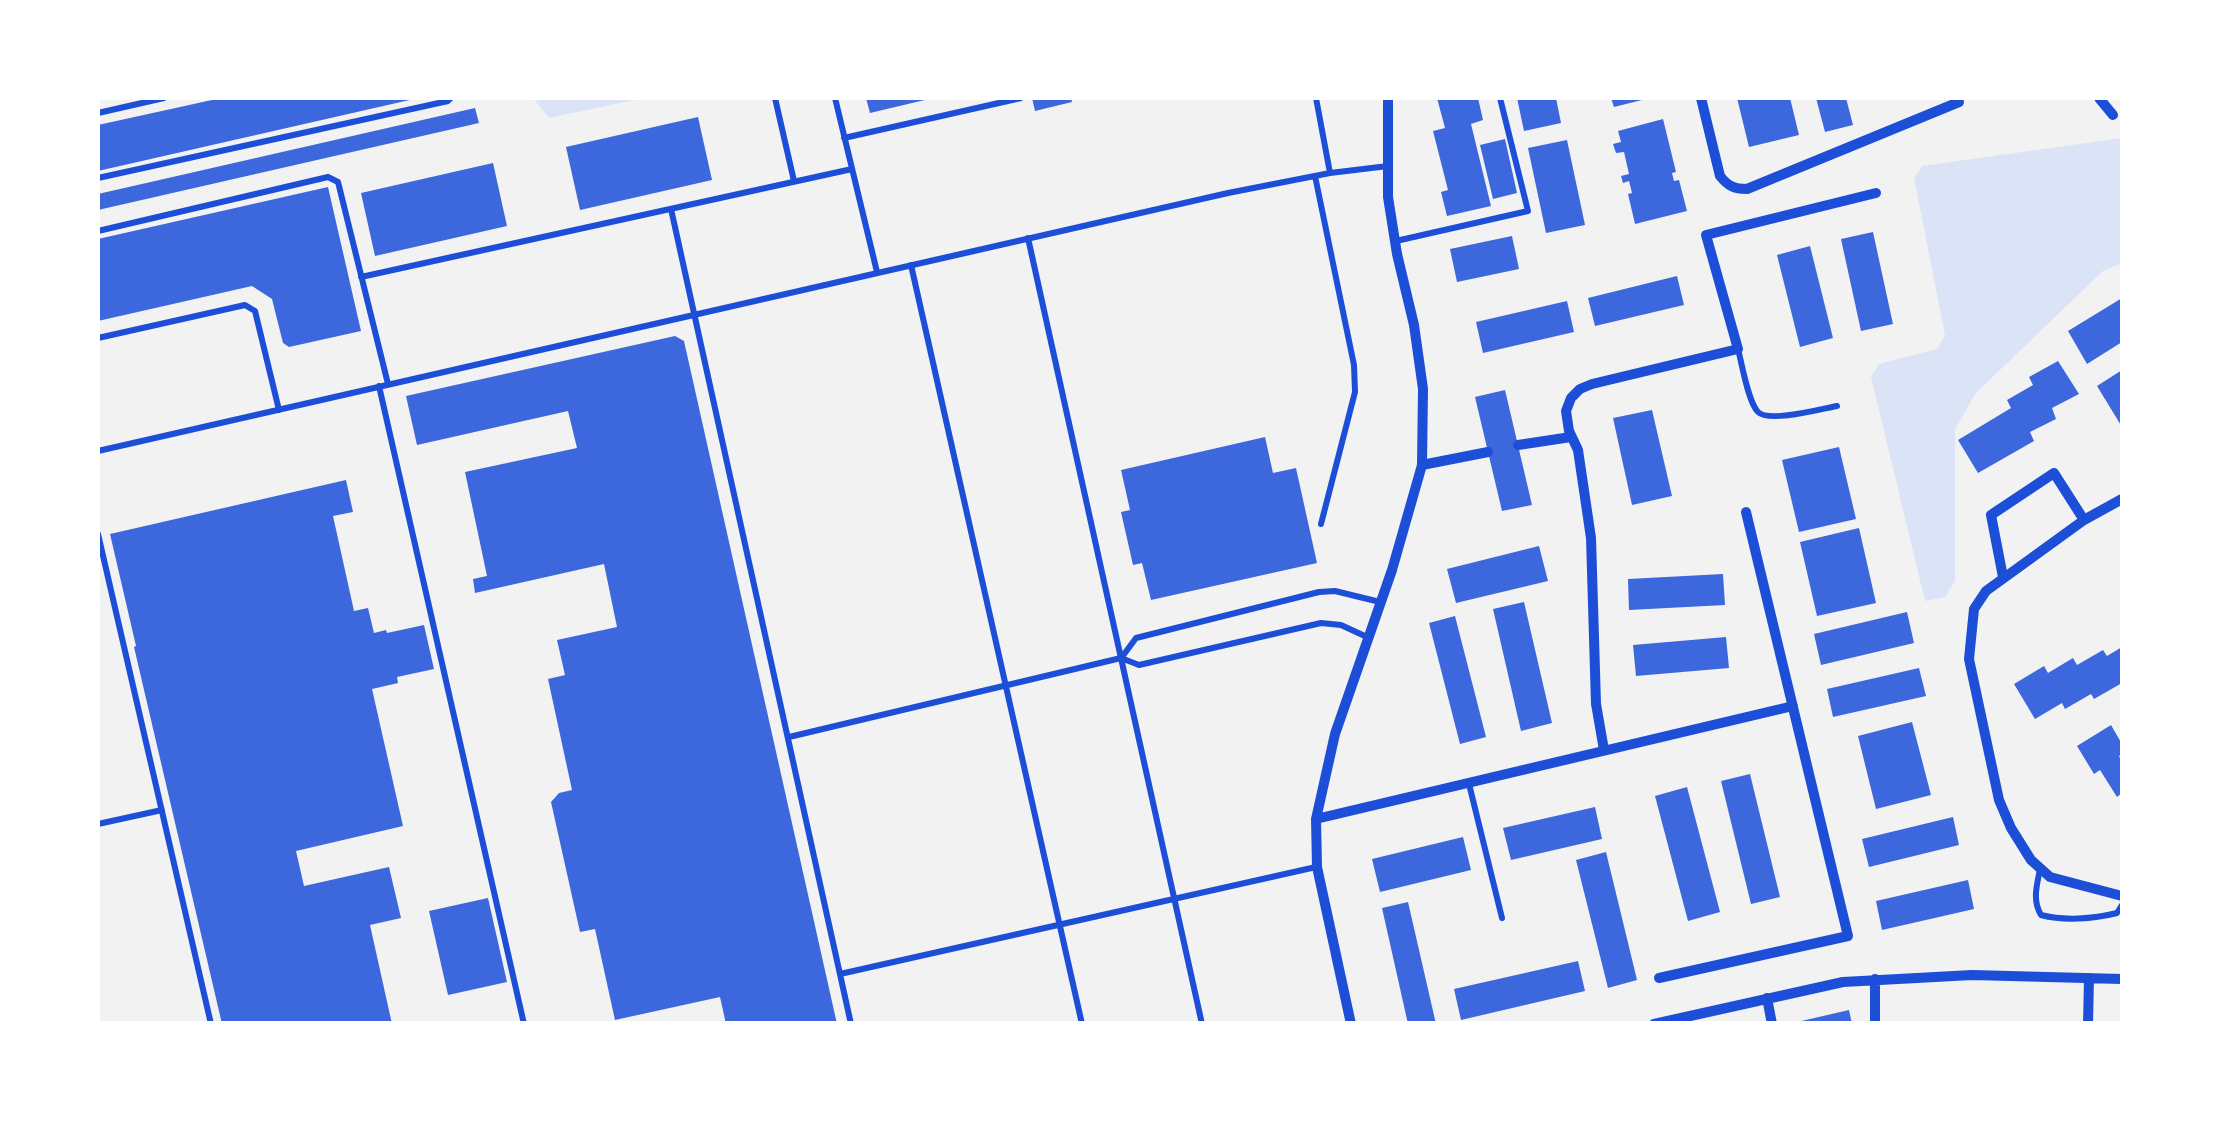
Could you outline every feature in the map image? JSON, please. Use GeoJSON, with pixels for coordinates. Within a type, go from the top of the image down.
{"type":"FeatureCollection","features":[{"type":"Feature","properties":{"kind":"street"},"geometry":{"type":"LineString","coordinates":[[1351,1024],[1317,867],[1316,819],[1336,734],[1422,465],[1423,389],[1388,198],[1388,98]]}},
{"type":"Feature","properties":{"kind":"street"},"geometry":{"type":"LineString","coordinates":[[1701,98],[1720,176],[1737,189],[1748,189],[1961,99]]}},
{"type":"Feature","properties":{"kind":"street"},"geometry":{"type":"LineString","coordinates":[[2099,98],[2114,114]]}},
{"type":"Feature","properties":{"kind":"street"},"geometry":{"type":"LineString","coordinates":[[1604,750],[1596,704],[1591,538],[1578,450],[1566,410],[1570,398],[1580,389],[1738,350],[1706,235],[1876,193]]}},
{"type":"Feature","properties":{"kind":"street"},"geometry":{"type":"LineString","coordinates":[[1518,445],[1571,436]]}},
{"type":"Feature","properties":{"kind":"street"},"geometry":{"type":"LineString","coordinates":[[1422,465],[1488,452]]}},
{"type":"Feature","properties":{"kind":"street"},"geometry":{"type":"LineString","coordinates":[[2003,577],[1991,514],[2054,473],[2084,520]]}},
{"type":"Feature","properties":{"kind":"street"},"geometry":{"type":"LineString","coordinates":[[2122,499],[2084,520],[1986,591],[1974,609],[1969,659],[1999,800],[2031,860],[2050,877],[2122,896]]}},
{"type":"Feature","properties":{"kind":"street"},"geometry":{"type":"LineString","coordinates":[[1659,978],[1848,936],[1746,512]]}},
{"type":"Feature","properties":{"kind":"street"},"geometry":{"type":"LineString","coordinates":[[1316,819],[1793,706]]}},
{"type":"Feature","properties":{"kind":"street"},"geometry":{"type":"LineString","coordinates":[[1654,1024],[1843,982],[1972,976],[2122,979]]}},
{"type":"Feature","properties":{"kind":"street"},"geometry":{"type":"LineString","coordinates":[[2088,978],[2088,1024]]}},
{"type":"Feature","properties":{"kind":"street"},"geometry":{"type":"LineString","coordinates":[[1875,979],[1875,1024]]}},
{"type":"Feature","properties":{"kind":"street"},"geometry":{"type":"LineString","coordinates":[[1766,998],[1772,1024]]}},
{"type":"Feature","properties":{"kind":"lane"},"geometry":{"type":"LineString","coordinates":[[98,113],[164,98]]}},
{"type":"Feature","properties":{"kind":"lane"},"geometry":{"type":"LineString","coordinates":[[98,178],[452,98]]}},
{"type":"Feature","properties":{"kind":"lane"},"geometry":{"type":"LineString","coordinates":[[776,98],[794,181]]}},
{"type":"Feature","properties":{"kind":"lane"},"geometry":{"type":"LineString","coordinates":[[835,98],[877,272]]}},
{"type":"Feature","properties":{"kind":"lane"},"geometry":{"type":"LineString","coordinates":[[844,138],[1021,98]]}},
{"type":"Feature","properties":{"kind":"lane"},"geometry":{"type":"LineString","coordinates":[[1316,98],[1330,173]]}},
{"type":"Feature","properties":{"kind":"lane"},"geometry":{"type":"LineString","coordinates":[[1395,241],[1528,211],[1500,98]]}},
{"type":"Feature","properties":{"kind":"lane"},"geometry":{"type":"LineString","coordinates":[[98,451],[1028,238],[1330,173],[1388,166]]}},
{"type":"Feature","properties":{"kind":"lane"},"geometry":{"type":"LineString","coordinates":[[362,278],[852,169]]}},
{"type":"Feature","properties":{"kind":"lane"},"geometry":{"type":"LineString","coordinates":[[1316,176],[1354,365],[1355,392],[1321,524]]}},
{"type":"Feature","properties":{"kind":"lane"},"geometry":{"type":"LineString","coordinates":[[98,231],[328,177],[338,182],[524,1024]]}},
{"type":"Feature","properties":{"kind":"lane"},"geometry":{"type":"LineString","coordinates":[[671,209],[851,1024]]}},
{"type":"Feature","properties":{"kind":"lane"},"geometry":{"type":"LineString","coordinates":[[1028,238],[1202,1024]]}},
{"type":"Feature","properties":{"kind":"lane"},"geometry":{"type":"LineString","coordinates":[[911,265],[1082,1024]]}},
{"type":"Feature","properties":{"kind":"lane"},"geometry":{"type":"LineString","coordinates":[[98,338],[246,305],[255,311],[280,410]]}},
{"type":"Feature","properties":{"kind":"lane"},"geometry":{"type":"LineString","coordinates":[[1738,350],[1757,412],[1766,417],[1837,406]]}},
{"type":"Feature","properties":{"kind":"lane"},"geometry":{"type":"LineString","coordinates":[[98,534],[211,1024]]}},
{"type":"Feature","properties":{"kind":"lane"},"geometry":{"type":"LineString","coordinates":[[1121,658],[1136,638],[1319,592],[1380,602]]}},
{"type":"Feature","properties":{"kind":"lane"},"geometry":{"type":"LineString","coordinates":[[789,737],[1121,658],[1138,665],[1321,623],[1341,625],[1367,637]]}},
{"type":"Feature","properties":{"kind":"lane"},"geometry":{"type":"LineString","coordinates":[[1469,782],[1502,918]]}},
{"type":"Feature","properties":{"kind":"lane"},"geometry":{"type":"LineString","coordinates":[[98,824],[162,810]]}},
{"type":"Feature","properties":{"kind":"lane"},"geometry":{"type":"LineString","coordinates":[[840,974],[1317,867]]}},
{"type":"Feature","properties":{"kind":"lane"},"geometry":{"type":"LineString","coordinates":[[2041,868],[2036,896],[2041,915],[2054,919],[2103,916],[2117,913],[2122,904]]}},
{"type":"Feature","properties":{"kind":"shaded area"},"geometry":{"type":"Polygon","coordinates":[[[533,98],[644,98],[549,118],[533,98]]]}},
{"type":"Feature","properties":{"kind":"shaded area"},"geometry":{"type":"Polygon","coordinates":[[[2122,138],[2122,263],[2103,271],[1975,394],[1955,430],[1955,581],[1945,597],[1925,601],[1871,377],[1879,364],[1937,349],[1945,335],[1914,178],[1922,166],[2122,138]]]}},
{"type":"Feature","properties":{"kind":"building"},"geometry":{"type":"Polygon","coordinates":[[[221,98],[414,99],[98,171],[98,125],[221,98]]]}},
{"type":"Feature","properties":{"kind":"building"},"geometry":{"type":"Polygon","coordinates":[[[866,98],[929,98],[929,99],[870,113],[866,98]]]}},
{"type":"Feature","properties":{"kind":"building"},"geometry":{"type":"Polygon","coordinates":[[[1032,98],[1071,98],[1072,102],[1035,111],[1032,98]]]}},
{"type":"Feature","properties":{"kind":"building"},"geometry":{"type":"Polygon","coordinates":[[[1437,98],[1478,98],[1483,120],[1471,124],[1491,206],[1447,216],[1441,192],[1448,190],[1433,131],[1445,128],[1437,98]]]}},
{"type":"Feature","properties":{"kind":"building"},"geometry":{"type":"Polygon","coordinates":[[[1517,98],[1556,98],[1561,123],[1524,131],[1517,98]]]}},
{"type":"Feature","properties":{"kind":"building"},"geometry":{"type":"Polygon","coordinates":[[[1611,98],[1646,98],[1646,99],[1614,107],[1611,98]]]}},
{"type":"Feature","properties":{"kind":"building"},"geometry":{"type":"Polygon","coordinates":[[[1737,98],[1790,98],[1799,135],[1749,147],[1737,98]]]}},
{"type":"Feature","properties":{"kind":"building"},"geometry":{"type":"Polygon","coordinates":[[[1816,98],[1846,98],[1853,125],[1825,132],[1816,98]]]}},
{"type":"Feature","properties":{"kind":"building"},"geometry":{"type":"Polygon","coordinates":[[[475,108],[479,123],[98,210],[98,194],[475,108]]]}},
{"type":"Feature","properties":{"kind":"building"},"geometry":{"type":"Polygon","coordinates":[[[698,117],[712,180],[580,210],[566,147],[698,117]]]}},
{"type":"Feature","properties":{"kind":"building"},"geometry":{"type":"Polygon","coordinates":[[[1663,119],[1676,172],[1672,173],[1674,181],[1679,180],[1687,211],[1635,224],[1629,181],[1623,183],[1621,176],[1629,174],[1624,152],[1616,153],[1613,144],[1621,142],[1618,131],[1663,119]]]}},
{"type":"Feature","properties":{"kind":"building"},"geometry":{"type":"Polygon","coordinates":[[[1505,139],[1517,193],[1493,199],[1480,145],[1505,139]]]}},
{"type":"Feature","properties":{"kind":"building"},"geometry":{"type":"Polygon","coordinates":[[[1567,140],[1585,225],[1546,233],[1528,148],[1567,140]]]}},
{"type":"Feature","properties":{"kind":"building"},"geometry":{"type":"Polygon","coordinates":[[[493,163],[507,226],[375,256],[361,193],[493,163]]]}},
{"type":"Feature","properties":{"kind":"building"},"geometry":{"type":"Polygon","coordinates":[[[328,187],[361,331],[289,347],[283,343],[272,299],[252,286],[98,321],[98,239],[328,187]]]}},
{"type":"Feature","properties":{"kind":"building"},"geometry":{"type":"Polygon","coordinates":[[[1873,232],[1893,324],[1861,331],[1841,239],[1873,232]]]}},
{"type":"Feature","properties":{"kind":"building"},"geometry":{"type":"Polygon","coordinates":[[[1512,236],[1519,269],[1457,282],[1450,249],[1512,236]]]}},
{"type":"Feature","properties":{"kind":"building"},"geometry":{"type":"Polygon","coordinates":[[[1810,246],[1833,338],[1800,347],[1777,255],[1810,246]]]}},
{"type":"Feature","properties":{"kind":"building"},"geometry":{"type":"Polygon","coordinates":[[[1677,276],[1684,305],[1595,326],[1588,298],[1677,276]]]}},
{"type":"Feature","properties":{"kind":"building"},"geometry":{"type":"Polygon","coordinates":[[[2122,298],[2122,342],[2087,364],[2068,331],[2122,298]]]}},
{"type":"Feature","properties":{"kind":"building"},"geometry":{"type":"Polygon","coordinates":[[[1567,301],[1574,332],[1483,353],[1476,322],[1567,301]]]}},
{"type":"Feature","properties":{"kind":"building"},"geometry":{"type":"Polygon","coordinates":[[[675,336],[684,341],[837,1024],[726,1024],[720,997],[615,1020],[595,929],[580,932],[551,802],[559,793],[572,790],[548,679],[565,675],[557,640],[617,627],[604,564],[475,593],[473,579],[487,576],[465,472],[577,448],[568,411],[417,445],[406,396],[675,336]]]}},
{"type":"Feature","properties":{"kind":"building"},"geometry":{"type":"Polygon","coordinates":[[[2058,361],[2079,394],[2052,408],[2056,419],[2030,432],[2034,441],[1978,473],[1958,440],[2011,408],[2007,400],[2033,385],[2029,377],[2058,361]]]}},
{"type":"Feature","properties":{"kind":"building"},"geometry":{"type":"Polygon","coordinates":[[[2122,370],[2122,427],[2097,386],[2122,370]]]}},
{"type":"Feature","properties":{"kind":"building"},"geometry":{"type":"Polygon","coordinates":[[[1505,390],[1532,505],[1502,511],[1475,397],[1505,390]]]}},
{"type":"Feature","properties":{"kind":"building"},"geometry":{"type":"Polygon","coordinates":[[[1652,410],[1672,496],[1632,505],[1613,418],[1652,410]]]}},
{"type":"Feature","properties":{"kind":"building"},"geometry":{"type":"Polygon","coordinates":[[[1265,437],[1273,473],[1296,468],[1317,563],[1151,600],[1142,563],[1133,565],[1121,512],[1130,510],[1121,470],[1265,437]]]}},
{"type":"Feature","properties":{"kind":"building"},"geometry":{"type":"Polygon","coordinates":[[[1839,447],[1856,519],[1799,532],[1782,460],[1839,447]]]}},
{"type":"Feature","properties":{"kind":"building"},"geometry":{"type":"Polygon","coordinates":[[[346,480],[353,512],[333,516],[354,611],[368,608],[374,633],[424,625],[434,669],[397,677],[398,683],[372,689],[403,826],[296,851],[304,886],[389,867],[401,918],[370,925],[392,1024],[222,1024],[110,534],[346,480]]]}},
{"type":"Feature","properties":{"kind":"building"},"geometry":{"type":"Polygon","coordinates":[[[1859,528],[1876,603],[1817,616],[1800,542],[1859,528]]]}},
{"type":"Feature","properties":{"kind":"building"},"geometry":{"type":"Polygon","coordinates":[[[1539,546],[1548,581],[1456,603],[1447,569],[1539,546]]]}},
{"type":"Feature","properties":{"kind":"building"},"geometry":{"type":"Polygon","coordinates":[[[1723,574],[1725,605],[1629,610],[1628,579],[1723,574]]]}},
{"type":"Feature","properties":{"kind":"building"},"geometry":{"type":"Polygon","coordinates":[[[1524,602],[1552,723],[1521,731],[1493,609],[1524,602]]]}},
{"type":"Feature","properties":{"kind":"building"},"geometry":{"type":"Polygon","coordinates":[[[1907,612],[1914,643],[1821,665],[1814,634],[1907,612]]]}},
{"type":"Feature","properties":{"kind":"building"},"geometry":{"type":"Polygon","coordinates":[[[1455,616],[1486,737],[1460,744],[1429,623],[1455,616]]]}},
{"type":"Feature","properties":{"kind":"building"},"geometry":{"type":"Polygon","coordinates":[[[1726,637],[1729,668],[1636,676],[1633,645],[1726,637]]]}},
{"type":"Feature","properties":{"kind":"building"},"geometry":{"type":"Polygon","coordinates":[[[2122,647],[2122,683],[2065,709],[2062,703],[2035,719],[2014,684],[2044,666],[2048,673],[2073,658],[2077,665],[2103,650],[2107,656],[2122,647]]]}},
{"type":"Feature","properties":{"kind":"building"},"geometry":{"type":"Polygon","coordinates":[[[1919,668],[1926,696],[1833,717],[1827,689],[1919,668]]]}},
{"type":"Feature","properties":{"kind":"building"},"geometry":{"type":"Polygon","coordinates":[[[1912,722],[1931,795],[1876,809],[1858,736],[1912,722]]]}},
{"type":"Feature","properties":{"kind":"building"},"geometry":{"type":"Polygon","coordinates":[[[2111,725],[2122,744],[2122,793],[2117,797],[2100,770],[2094,774],[2077,746],[2111,725]]]}},
{"type":"Feature","properties":{"kind":"building"},"geometry":{"type":"Polygon","coordinates":[[[1750,774],[1780,897],[1751,904],[1721,781],[1750,774]]]}},
{"type":"Feature","properties":{"kind":"building"},"geometry":{"type":"Polygon","coordinates":[[[1687,787],[1720,912],[1688,921],[1655,796],[1687,787]]]}},
{"type":"Feature","properties":{"kind":"building"},"geometry":{"type":"Polygon","coordinates":[[[1595,807],[1602,839],[1511,860],[1503,828],[1595,807]]]}},
{"type":"Feature","properties":{"kind":"building"},"geometry":{"type":"Polygon","coordinates":[[[1953,817],[1959,845],[1869,867],[1862,839],[1953,817]]]}},
{"type":"Feature","properties":{"kind":"building"},"geometry":{"type":"Polygon","coordinates":[[[1463,837],[1471,870],[1380,892],[1372,859],[1463,837]]]}},
{"type":"Feature","properties":{"kind":"building"},"geometry":{"type":"Polygon","coordinates":[[[1606,852],[1637,980],[1608,988],[1576,860],[1606,852]]]}},
{"type":"Feature","properties":{"kind":"building"},"geometry":{"type":"Polygon","coordinates":[[[1968,880],[1974,909],[1882,930],[1876,901],[1968,880]]]}},
{"type":"Feature","properties":{"kind":"building"},"geometry":{"type":"Polygon","coordinates":[[[488,898],[507,982],[448,995],[429,911],[488,898]]]}},
{"type":"Feature","properties":{"kind":"building"},"geometry":{"type":"Polygon","coordinates":[[[1408,902],[1436,1024],[1408,1024],[1382,908],[1408,902]]]}},
{"type":"Feature","properties":{"kind":"building"},"geometry":{"type":"Polygon","coordinates":[[[1578,961],[1585,991],[1461,1020],[1454,989],[1578,961]]]}},
{"type":"Feature","properties":{"kind":"building"},"geometry":{"type":"Polygon","coordinates":[[[1849,1010],[1852,1024],[1797,1024],[1797,1022],[1849,1010]]]}}]}
